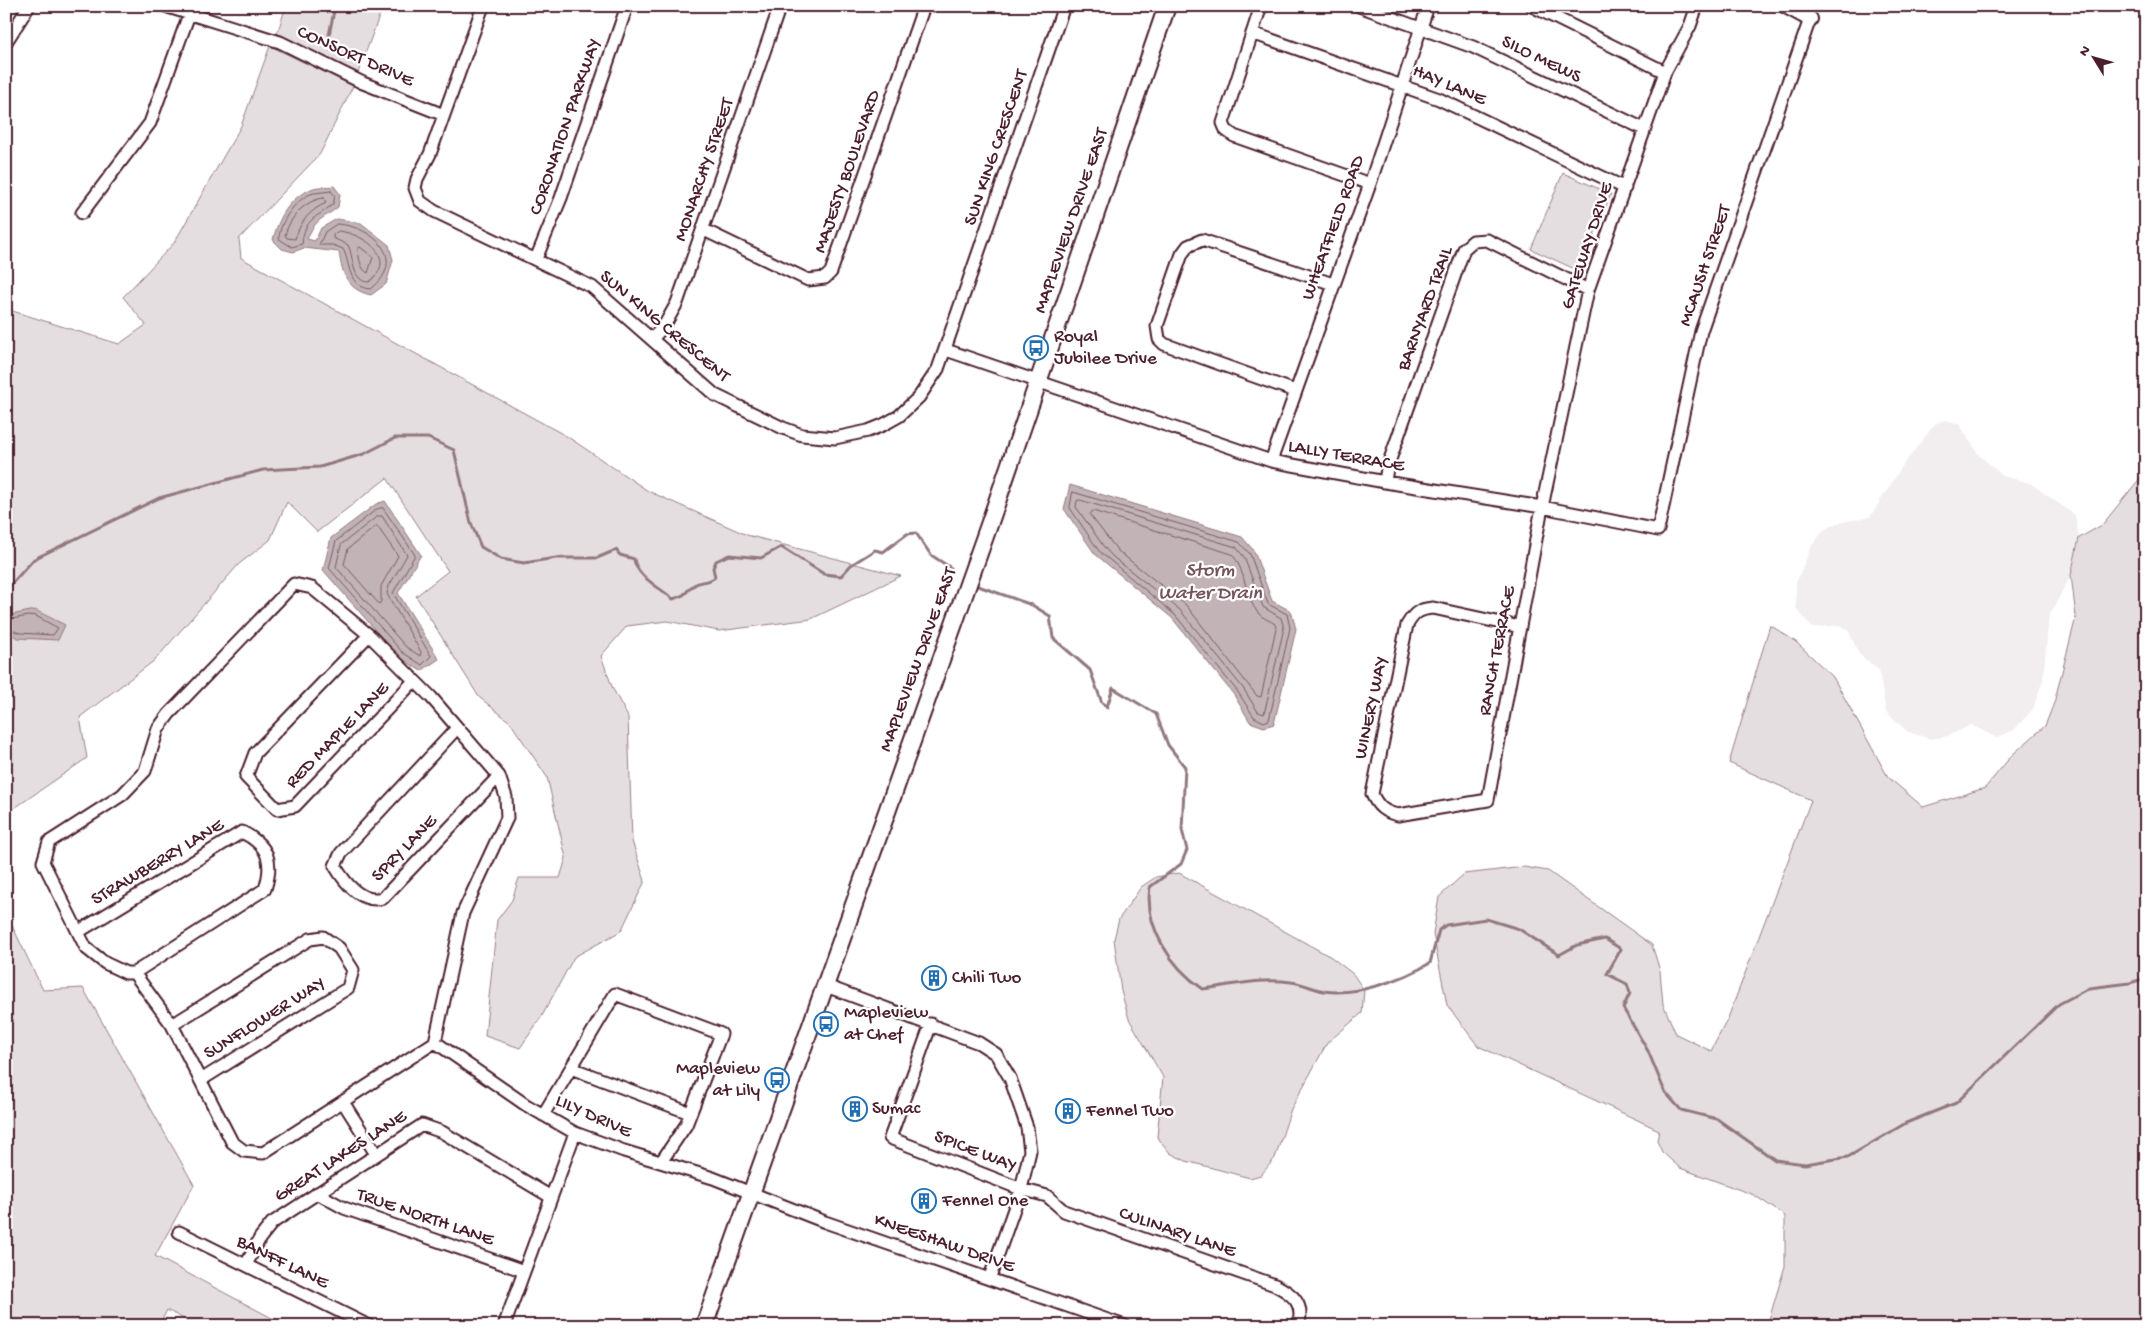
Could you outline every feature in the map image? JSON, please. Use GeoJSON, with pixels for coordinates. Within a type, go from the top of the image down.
{"type":"FeatureCollection","features":[{"type":"Feature","properties":{"kind":"main road","name":"MAPLEVIEW DRIVE EAST"},"geometry":{"type":"LineString","coordinates":[[704,1326],[826,986],[1167,6]]}},
{"type":"Feature","properties":{"kind":"street"},"geometry":{"type":"LineString","coordinates":[[6,42],[29,6]]}},
{"type":"Feature","properties":{"kind":"street","name":"CONSORT DRIVE"},"geometry":{"type":"LineString","coordinates":[[165,6],[191,10],[280,42],[363,83],[444,115]]}},
{"type":"Feature","properties":{"kind":"street"},"geometry":{"type":"LineString","coordinates":[[444,115],[483,6]]}},
{"type":"Feature","properties":{"kind":"street","name":"CORONATION PARKWAY"},"geometry":{"type":"LineString","coordinates":[[536,259],[561,198],[627,6]]}},
{"type":"Feature","properties":{"kind":"street","name":"MONARCHY STREET"},"geometry":{"type":"LineString","coordinates":[[652,339],[673,312],[704,230],[780,6]]}},
{"type":"Feature","properties":{"kind":"street","name":"MAJESTY BOULEVARD"},"geometry":{"type":"LineString","coordinates":[[704,230],[808,280],[824,278],[831,272],[924,6]]}},
{"type":"Feature","properties":{"kind":"street","name":"SUN KING CRESCENT"},"geometry":{"type":"LineString","coordinates":[[444,115],[430,154],[417,180],[415,188],[420,201],[434,210],[600,292],[715,395],[783,428],[817,437],[836,438],[868,431],[899,416],[928,387],[946,350],[1064,6]]}},
{"type":"Feature","properties":{"kind":"street"},"geometry":{"type":"LineString","coordinates":[[1261,6],[1222,123],[1226,130],[1234,136],[1370,184]]}},
{"type":"Feature","properties":{"kind":"street","name":"SILO MEWS"},"geometry":{"type":"LineString","coordinates":[[1359,6],[1473,47],[1644,130]]}},
{"type":"Feature","properties":{"kind":"street","name":"WHEATFIELD ROAD"},"geometry":{"type":"LineString","coordinates":[[1271,461],[1370,184],[1428,6]]}},
{"type":"Feature","properties":{"kind":"street"},"geometry":{"type":"LineString","coordinates":[[1532,6],[1665,72]]}},
{"type":"Feature","properties":{"kind":"street","name":"GATEWAY DRIVE"},"geometry":{"type":"LineString","coordinates":[[1542,507],[1588,290],[1665,72],[1690,26],[1697,6]]}},
{"type":"Feature","properties":{"kind":"street"},"geometry":{"type":"LineString","coordinates":[[1786,6],[1810,19]]}},
{"type":"Feature","properties":{"kind":"street"},"geometry":{"type":"LineString","coordinates":[[82,213],[150,124],[191,10]]}},
{"type":"Feature","properties":{"kind":"street","name":"MCAUSH STREET"},"geometry":{"type":"LineString","coordinates":[[1658,530],[1701,331],[1810,19]]}},
{"type":"Feature","properties":{"kind":"street","name":"HAY LANE"},"geometry":{"type":"LineString","coordinates":[[1252,33],[1402,84],[1467,111],[1625,188]]}},
{"type":"Feature","properties":{"kind":"street"},"geometry":{"type":"LineString","coordinates":[[1295,391],[1164,344],[1159,338],[1157,326],[1182,254],[1188,246],[1202,240],[1333,284]]}},
{"type":"Feature","properties":{"kind":"street","name":"BARNYARD TRAIL"},"geometry":{"type":"LineString","coordinates":[[1385,482],[1388,468],[1464,249],[1473,241],[1486,240],[1588,290]]}},
{"type":"Feature","properties":{"kind":"street"},"geometry":{"type":"LineString","coordinates":[[946,350],[1037,382]]}},
{"type":"Feature","properties":{"kind":"street","name":"LALLY TERRACE"},"geometry":{"type":"LineString","coordinates":[[1037,382],[1271,461],[1385,482],[1542,507],[1658,530]]}},
{"type":"Feature","properties":{"kind":"street","name":"RANCH TERRACE"},"geometry":{"type":"LineString","coordinates":[[1488,800],[1542,507]]}},
{"type":"Feature","properties":{"kind":"street"},"geometry":{"type":"LineString","coordinates":[[294,584],[312,588],[369,635],[431,697],[499,776],[506,797],[507,818],[463,913],[435,1042],[263,1153],[244,1151],[232,1142],[172,1025],[134,973],[126,973],[106,963],[86,948],[43,862],[49,842],[122,795],[146,771],[158,729],[168,714],[294,584]]}},
{"type":"Feature","properties":{"kind":"street","name":"WINERY WAY"},"geometry":{"type":"LineString","coordinates":[[1488,800],[1398,816],[1386,812],[1376,803],[1372,794],[1407,625],[1413,615],[1422,609],[1433,608],[1520,627]]}},
{"type":"Feature","properties":{"kind":"street","name":"RED MAPLE LANE"},"geometry":{"type":"LineString","coordinates":[[369,635],[255,753],[246,777],[277,809],[295,806],[414,681]]}},
{"type":"Feature","properties":{"kind":"street","name":"SPRY LANE"},"geometry":{"type":"LineString","coordinates":[[457,728],[341,853],[335,866],[340,876],[360,896],[374,901],[383,898],[499,776]]}},
{"type":"Feature","properties":{"kind":"street","name":"STRAWBERRY LANE"},"geometry":{"type":"LineString","coordinates":[[78,932],[242,832],[256,839],[269,858],[269,876],[265,889],[134,973]]}},
{"type":"Feature","properties":{"kind":"street","name":"SUNFLOWER WAY"},"geometry":{"type":"LineString","coordinates":[[172,1025],[310,939],[323,937],[340,948],[353,970],[348,988],[201,1080]]}},
{"type":"Feature","properties":{"kind":"street"},"geometry":{"type":"LineString","coordinates":[[826,986],[980,1043],[996,1054],[1010,1078],[1027,1127],[1030,1151],[1022,1189],[990,1278]]}},
{"type":"Feature","properties":{"kind":"street"},"geometry":{"type":"LineString","coordinates":[[544,1115],[615,994],[721,1034],[686,1124],[661,1162]]}},
{"type":"Feature","properties":{"kind":"street","name":"SPICE WAY"},"geometry":{"type":"LineString","coordinates":[[931,1024],[890,1138],[1022,1189]]}},
{"type":"Feature","properties":{"kind":"street","name":"LILY DRIVE"},"geometry":{"type":"LineString","coordinates":[[435,1042],[544,1115],[575,1132],[713,1178],[751,1195]]}},
{"type":"Feature","properties":{"kind":"street"},"geometry":{"type":"LineString","coordinates":[[571,1068],[690,1113]]}},
{"type":"Feature","properties":{"kind":"street"},"geometry":{"type":"LineString","coordinates":[[343,1102],[376,1154]]}},
{"type":"Feature","properties":{"kind":"street","name":"GREAT LAKES LANE"},"geometry":{"type":"LineString","coordinates":[[246,1265],[266,1228],[416,1126],[428,1126],[551,1197]]}},
{"type":"Feature","properties":{"kind":"street"},"geometry":{"type":"LineString","coordinates":[[504,1326],[575,1132]]}},
{"type":"Feature","properties":{"kind":"street","name":"CULINARY LANE"},"geometry":{"type":"LineString","coordinates":[[1022,1189],[1047,1196],[1064,1211],[1275,1285],[1291,1294],[1300,1306],[1298,1326]]}},
{"type":"Feature","properties":{"kind":"street","name":"TRUE NORTH LANE"},"geometry":{"type":"LineString","coordinates":[[317,1193],[344,1208],[524,1271]]}},
{"type":"Feature","properties":{"kind":"street","name":"KNEESHAW DRIVE"},"geometry":{"type":"LineString","coordinates":[[751,1195],[1125,1326]]}},
{"type":"Feature","properties":{"kind":"street","name":"BANFF LANE"},"geometry":{"type":"LineString","coordinates":[[179,1232],[369,1326]]}},
{"type":"Feature","properties":{"kind":"shaded area"},"geometry":{"type":"Polygon","coordinates":[[[286,6],[383,6],[358,73],[277,34],[286,6]]]}},
{"type":"Feature","properties":{"kind":"shaded area"},"geometry":{"type":"Polygon","coordinates":[[[270,46],[353,86],[320,154],[239,239],[241,258],[568,437],[648,491],[747,535],[901,576],[811,619],[719,631],[667,621],[627,626],[601,656],[613,689],[628,717],[632,841],[645,881],[621,931],[574,957],[542,1016],[520,1048],[485,1036],[497,920],[512,900],[519,878],[560,878],[566,858],[547,777],[510,722],[479,697],[416,596],[448,571],[387,478],[317,532],[287,502],[270,540],[239,564],[155,660],[80,717],[87,758],[6,814],[6,309],[119,344],[146,325],[123,297],[174,243],[241,126],[270,46]]]}},
{"type":"Feature","properties":{"kind":"shaded area"},"geometry":{"type":"Polygon","coordinates":[[[1563,173],[1611,194],[1579,271],[1531,249],[1563,173]]]}},
{"type":"Feature","properties":{"kind":"shaded area"},"geometry":{"type":"Polygon","coordinates":[[[1944,420],[1959,424],[1979,455],[2003,476],[2030,483],[2075,515],[2079,538],[2071,575],[2049,616],[2043,680],[2033,709],[2014,730],[1997,738],[1971,725],[1948,736],[1931,739],[1908,732],[1886,712],[1879,670],[1859,654],[1848,630],[1840,625],[1812,628],[1796,608],[1796,583],[1812,545],[1825,529],[1837,523],[1870,517],[1903,465],[1935,424],[1944,420]]]}},
{"type":"Feature","properties":{"kind":"shaded area"},"geometry":{"type":"Polygon","coordinates":[[[2146,471],[2146,1326],[1767,1326],[1785,1266],[1785,1216],[1754,1195],[1680,1168],[1662,1152],[1657,1141],[1659,1130],[1478,1046],[1447,1005],[1433,934],[1439,897],[1464,874],[1524,867],[1548,871],[1652,945],[1660,971],[1663,1004],[1676,1034],[1711,1051],[1728,1018],[1811,800],[1729,763],[1770,625],[1796,642],[1833,677],[1888,777],[1923,807],[1985,788],[2012,755],[2045,726],[2054,703],[2076,617],[2071,575],[2079,538],[2102,525],[2146,471]]]}},
{"type":"Feature","properties":{"kind":"shaded area"},"geometry":{"type":"Polygon","coordinates":[[[1179,873],[1331,957],[1353,974],[1364,990],[1362,1013],[1327,1043],[1291,1109],[1275,1158],[1261,1175],[1250,1178],[1186,1161],[1170,1153],[1157,1137],[1163,1077],[1129,1019],[1121,991],[1114,939],[1119,919],[1141,887],[1156,877],[1179,873]]]}},
{"type":"Feature","properties":{"kind":"shaded area"},"geometry":{"type":"Polygon","coordinates":[[[6,913],[43,990],[83,988],[194,1185],[155,1256],[287,1326],[197,1326],[167,1310],[159,1326],[6,1326],[6,913]]]}},
{"type":"Feature","properties":{"kind":"water"},"geometry":{"type":"Polygon","coordinates":[[[334,186],[340,194],[338,207],[317,223],[307,239],[315,241],[321,228],[337,219],[361,223],[389,245],[393,260],[386,284],[371,295],[363,293],[348,280],[342,268],[339,252],[304,248],[293,252],[282,249],[273,240],[281,217],[296,198],[313,188],[334,186]]]}},
{"type":"Feature","properties":{"kind":"water","name":"Storm Water Drain"},"geometry":{"type":"Polygon","coordinates":[[[1070,485],[1242,537],[1254,551],[1272,601],[1291,611],[1296,629],[1274,724],[1264,727],[1250,722],[1234,695],[1172,618],[1095,554],[1064,509],[1070,485]]]}},
{"type":"Feature","properties":{"kind":"water"},"geometry":{"type":"Polygon","coordinates":[[[385,501],[421,555],[398,593],[439,659],[421,671],[398,656],[323,570],[331,538],[376,504],[385,501]]]}},
{"type":"Feature","properties":{"kind":"water"},"geometry":{"type":"Polygon","coordinates":[[[35,610],[65,625],[58,640],[18,638],[6,632],[6,616],[35,610]]]}},
{"type":"Feature","properties":{"kind":"waterway"},"geometry":{"type":"LineString","coordinates":[[329,35],[335,6]]}},
{"type":"Feature","properties":{"kind":"waterway"},"geometry":{"type":"LineString","coordinates":[[6,590],[34,559],[159,498],[263,470],[320,467],[364,454],[395,438],[428,438],[454,450],[471,523],[481,547],[501,559],[524,563],[556,558],[597,558],[616,550],[620,555],[634,559],[639,571],[673,599],[682,596],[693,586],[715,577],[713,568],[716,561],[729,555],[761,558],[781,547],[824,574],[841,576],[851,565],[875,550],[883,552],[907,534],[916,533],[931,555],[951,568]]}},
{"type":"Feature","properties":{"kind":"waterway"},"geometry":{"type":"LineString","coordinates":[[978,586],[1032,605],[1050,616],[1053,638],[1090,670],[1102,703],[1107,707],[1113,688],[1156,714],[1168,745],[1185,767],[1182,830],[1187,850],[1181,864],[1150,887],[1151,917],[1162,945],[1171,958],[1191,980],[1203,989],[1247,982],[1269,981],[1295,983],[1324,991],[1337,992],[1364,989],[1393,981],[1430,963],[1439,930],[1446,925],[1486,919],[1519,929],[1559,955],[1577,945],[1605,939],[1621,949],[1607,974],[1627,984],[1630,993],[1623,1008],[1648,1051],[1665,1092],[1681,1110],[1717,1119],[1775,1160],[1805,1164],[1848,1157],[1906,1123],[1956,1103],[2059,1004],[2089,988],[2130,983],[2146,978]]}},
{"type":"Feature","properties":{"kind":"place","name":"Royal Jubilee Drive"},"geometry":{"type":"Point","coordinates":[1036,348]}},
{"type":"Feature","properties":{"kind":"place","name":"Chili Two"},"geometry":{"type":"Point","coordinates":[934,978]}},
{"type":"Feature","properties":{"kind":"place","name":"Mapleview at Chef"},"geometry":{"type":"Point","coordinates":[826,1024]}},
{"type":"Feature","properties":{"kind":"place","name":"Mapleview at Lily"},"geometry":{"type":"Point","coordinates":[777,1080]}},
{"type":"Feature","properties":{"kind":"place","name":"Sumac"},"geometry":{"type":"Point","coordinates":[855,1109]}},
{"type":"Feature","properties":{"kind":"place","name":"Fennel Two"},"geometry":{"type":"Point","coordinates":[1068,1111]}},
{"type":"Feature","properties":{"kind":"place","name":"Fennel One"},"geometry":{"type":"Point","coordinates":[924,1201]}}]}
